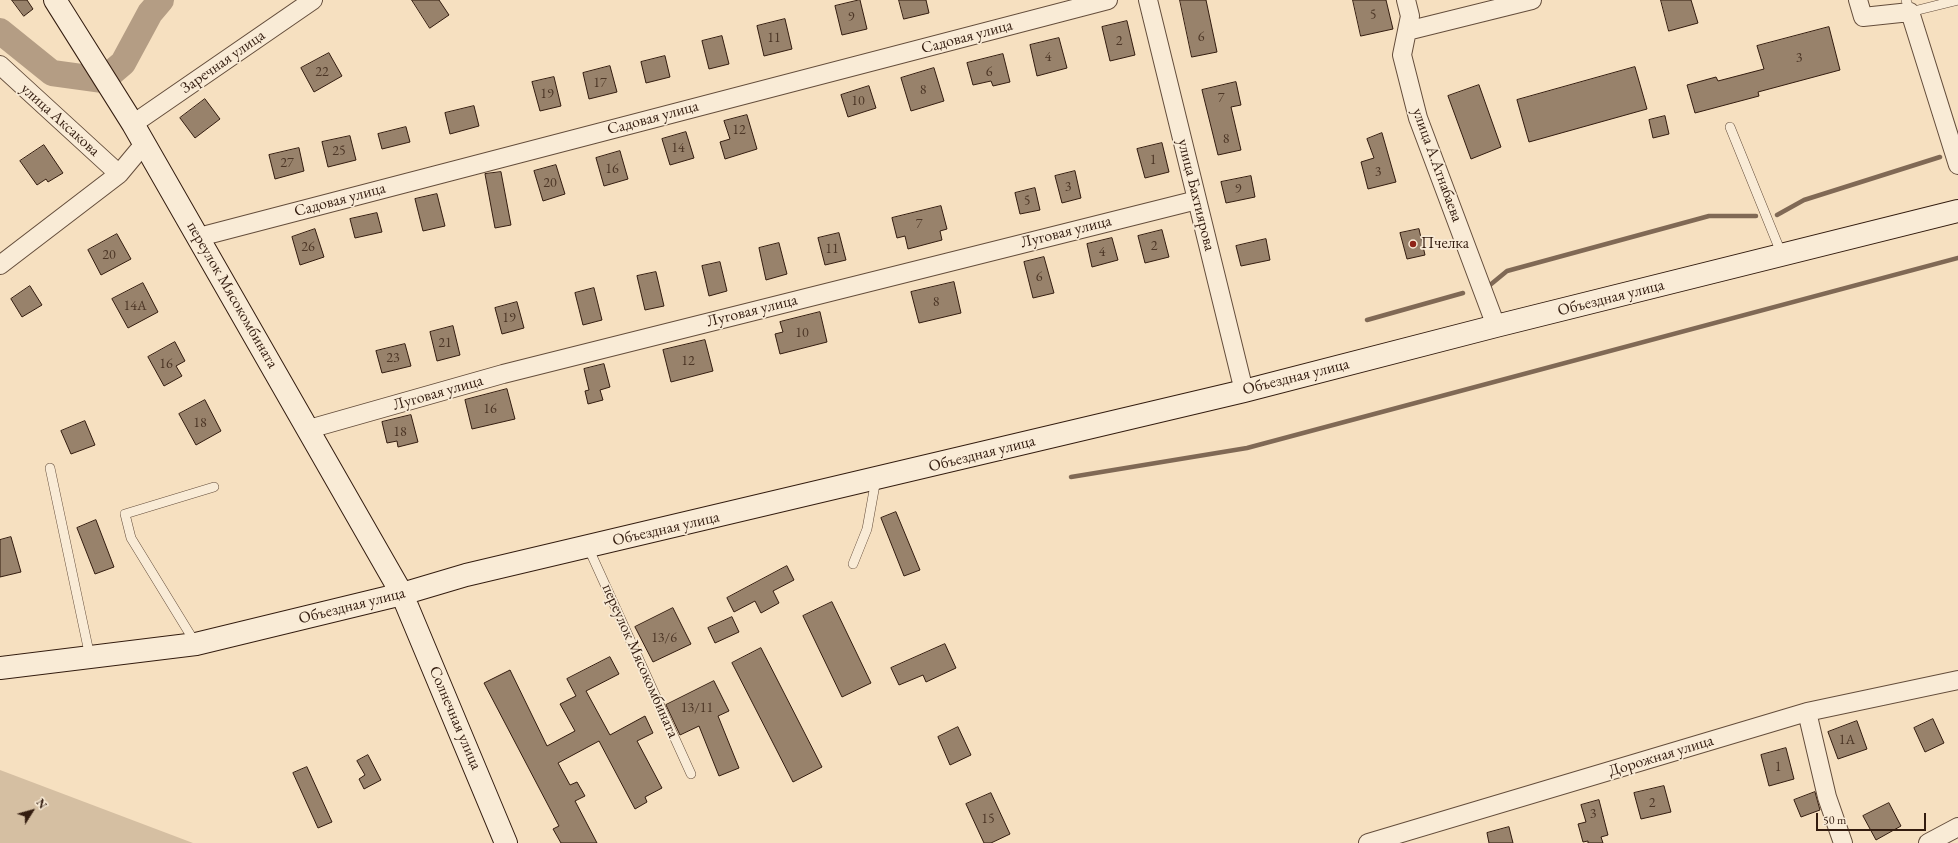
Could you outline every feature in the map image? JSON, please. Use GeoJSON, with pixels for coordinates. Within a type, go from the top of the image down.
{"type":"FeatureCollection","features":[{"type":"Feature","properties":{"kind":"main road","name":"переулок Мясокомбината"},"geometry":{"type":"LineString","coordinates":[[55,0],[133,124],[309,429],[402,594]]}},
{"type":"Feature","properties":{"kind":"main road","name":"Объездная улица"},"geometry":{"type":"LineString","coordinates":[[0,668],[196,644],[402,594],[466,575],[1244,391],[1496,326],[1958,211]]}},
{"type":"Feature","properties":{"kind":"main road","name":"Солнечная улица"},"geometry":{"type":"LineString","coordinates":[[402,594],[506,843]]}},
{"type":"Feature","properties":{"kind":"street","name":"Заречная улица"},"geometry":{"type":"LineString","coordinates":[[133,124],[313,0]]}},
{"type":"Feature","properties":{"kind":"street","name":"Садовая улица"},"geometry":{"type":"LineString","coordinates":[[199,237],[1108,0]]}},
{"type":"Feature","properties":{"kind":"street","name":"улица Бахтиярова"},"geometry":{"type":"LineString","coordinates":[[1148,0],[1244,391]]}},
{"type":"Feature","properties":{"kind":"street","name":"улица А.Атнабаева"},"geometry":{"type":"LineString","coordinates":[[1406,0],[1410,16],[1402,55],[1418,118],[1496,326]]}},
{"type":"Feature","properties":{"kind":"street"},"geometry":{"type":"LineString","coordinates":[[1407,31],[1532,0]]}},
{"type":"Feature","properties":{"kind":"street"},"geometry":{"type":"LineString","coordinates":[[1858,0],[1863,17],[1908,6],[1958,165]]}},
{"type":"Feature","properties":{"kind":"street","name":"улица Аксакова"},"geometry":{"type":"LineString","coordinates":[[0,65],[119,174]]}},
{"type":"Feature","properties":{"kind":"street"},"geometry":{"type":"LineString","coordinates":[[0,265],[119,174],[144,144]]}},
{"type":"Feature","properties":{"kind":"street","name":"Луговая улица"},"geometry":{"type":"LineString","coordinates":[[309,429],[565,358],[1197,200]]}},
{"type":"Feature","properties":{"kind":"street","name":"Дорожная улица"},"geometry":{"type":"LineString","coordinates":[[1368,843],[1807,712],[1958,680]]}},
{"type":"Feature","properties":{"kind":"street"},"geometry":{"type":"LineString","coordinates":[[1807,712],[1826,797],[1843,843]]}},
{"type":"Feature","properties":{"kind":"street"},"geometry":{"type":"LineString","coordinates":[[1928,843],[1958,827]]}},
{"type":"Feature","properties":{"kind":"lane"},"geometry":{"type":"LineString","coordinates":[[1908,6],[1958,0]]}},
{"type":"Feature","properties":{"kind":"lane"},"geometry":{"type":"LineString","coordinates":[[1730,127],[1782,256]]}},
{"type":"Feature","properties":{"kind":"lane"},"geometry":{"type":"LineString","coordinates":[[50,468],[90,657]]}},
{"type":"Feature","properties":{"kind":"lane"},"geometry":{"type":"LineString","coordinates":[[852,564],[867,529],[876,479]]}},
{"type":"Feature","properties":{"kind":"lane"},"geometry":{"type":"LineString","coordinates":[[196,644],[131,538],[125,514],[214,487]]}},
{"type":"Feature","properties":{"kind":"lane","name":"переулок Мясокомбината"},"geometry":{"type":"LineString","coordinates":[[588,547],[691,774]]}},
{"type":"Feature","properties":{"kind":"shaded area"},"geometry":{"type":"Polygon","coordinates":[[[0,770],[193,843],[0,843],[0,770]]]}},
{"type":"Feature","properties":{"kind":"building"},"geometry":{"type":"Polygon","coordinates":[[[12,0],[27,0],[33,9],[24,16],[12,0]]]}},
{"type":"Feature","properties":{"kind":"building"},"geometry":{"type":"Polygon","coordinates":[[[412,0],[439,0],[449,15],[430,28],[412,0]]]}},
{"type":"Feature","properties":{"kind":"building"},"geometry":{"type":"Polygon","coordinates":[[[860,0],[867,29],[842,35],[835,6],[860,0]]]}},
{"type":"Feature","properties":{"kind":"building"},"geometry":{"type":"Polygon","coordinates":[[[899,0],[926,0],[929,13],[904,19],[899,0]]]}},
{"type":"Feature","properties":{"kind":"building"},"geometry":{"type":"Polygon","coordinates":[[[1180,0],[1206,0],[1217,52],[1192,57],[1180,0]]]}},
{"type":"Feature","properties":{"kind":"building"},"geometry":{"type":"Polygon","coordinates":[[[1353,0],[1386,0],[1393,29],[1361,36],[1353,0]]]}},
{"type":"Feature","properties":{"kind":"building"},"geometry":{"type":"Polygon","coordinates":[[[1661,0],[1691,0],[1698,23],[1669,31],[1661,0]]]}},
{"type":"Feature","properties":{"kind":"building"},"geometry":{"type":"Polygon","coordinates":[[[785,19],[792,49],[764,56],[757,26],[785,19]]]}},
{"type":"Feature","properties":{"kind":"building"},"geometry":{"type":"Polygon","coordinates":[[[1127,21],[1135,55],[1110,61],[1102,27],[1127,21]]]}},
{"type":"Feature","properties":{"kind":"building"},"geometry":{"type":"Polygon","coordinates":[[[1829,27],[1840,70],[1758,92],[1759,96],[1695,113],[1687,85],[1716,77],[1718,81],[1764,69],[1757,46],[1829,27]]]}},
{"type":"Feature","properties":{"kind":"building"},"geometry":{"type":"Polygon","coordinates":[[[722,36],[729,64],[709,69],[702,41],[722,36]]]}},
{"type":"Feature","properties":{"kind":"building"},"geometry":{"type":"Polygon","coordinates":[[[1059,38],[1067,68],[1037,76],[1030,45],[1059,38]]]}},
{"type":"Feature","properties":{"kind":"building"},"geometry":{"type":"Polygon","coordinates":[[[329,53],[342,76],[314,92],[301,68],[329,53]]]}},
{"type":"Feature","properties":{"kind":"building"},"geometry":{"type":"Polygon","coordinates":[[[1003,54],[1010,82],[993,86],[991,81],[973,85],[967,63],[1003,54]]]}},
{"type":"Feature","properties":{"kind":"building"},"geometry":{"type":"Polygon","coordinates":[[[665,56],[670,77],[646,83],[641,62],[665,56]]]}},
{"type":"Feature","properties":{"kind":"building"},"geometry":{"type":"Polygon","coordinates":[[[610,66],[617,92],[589,99],[583,73],[610,66]]]}},
{"type":"Feature","properties":{"kind":"building"},"geometry":{"type":"Polygon","coordinates":[[[1635,67],[1647,109],[1529,142],[1517,100],[1635,67]]]}},
{"type":"Feature","properties":{"kind":"building"},"geometry":{"type":"Polygon","coordinates":[[[934,68],[944,101],[911,111],[901,78],[934,68]]]}},
{"type":"Feature","properties":{"kind":"building"},"geometry":{"type":"Polygon","coordinates":[[[554,77],[561,106],[540,111],[532,82],[554,77]]]}},
{"type":"Feature","properties":{"kind":"building"},"geometry":{"type":"Polygon","coordinates":[[[1236,82],[1241,105],[1231,107],[1241,150],[1218,155],[1202,90],[1236,82]]]}},
{"type":"Feature","properties":{"kind":"building"},"geometry":{"type":"Polygon","coordinates":[[[1479,85],[1501,147],[1471,159],[1448,96],[1479,85]]]}},
{"type":"Feature","properties":{"kind":"building"},"geometry":{"type":"Polygon","coordinates":[[[869,86],[876,108],[848,117],[841,95],[869,86]]]}},
{"type":"Feature","properties":{"kind":"building"},"geometry":{"type":"Polygon","coordinates":[[[205,99],[220,119],[195,138],[180,118],[205,99]]]}},
{"type":"Feature","properties":{"kind":"building"},"geometry":{"type":"Polygon","coordinates":[[[474,106],[479,126],[450,134],[445,113],[474,106]]]}},
{"type":"Feature","properties":{"kind":"building"},"geometry":{"type":"Polygon","coordinates":[[[747,115],[757,149],[725,159],[720,142],[730,139],[724,121],[747,115]]]}},
{"type":"Feature","properties":{"kind":"building"},"geometry":{"type":"Polygon","coordinates":[[[1665,116],[1669,134],[1653,138],[1649,120],[1665,116]]]}},
{"type":"Feature","properties":{"kind":"building"},"geometry":{"type":"Polygon","coordinates":[[[406,127],[410,142],[382,149],[378,134],[406,127]]]}},
{"type":"Feature","properties":{"kind":"building"},"geometry":{"type":"Polygon","coordinates":[[[686,132],[694,158],[670,165],[662,139],[686,132]]]}},
{"type":"Feature","properties":{"kind":"building"},"geometry":{"type":"Polygon","coordinates":[[[1382,133],[1396,182],[1368,189],[1361,162],[1374,158],[1367,139],[1382,133]]]}},
{"type":"Feature","properties":{"kind":"building"},"geometry":{"type":"Polygon","coordinates":[[[350,136],[356,160],[328,167],[322,142],[350,136]]]}},
{"type":"Feature","properties":{"kind":"building"},"geometry":{"type":"Polygon","coordinates":[[[1162,143],[1169,172],[1145,178],[1137,149],[1162,143]]]}},
{"type":"Feature","properties":{"kind":"building"},"geometry":{"type":"Polygon","coordinates":[[[44,145],[63,173],[48,182],[46,179],[37,185],[20,161],[44,145]]]}},
{"type":"Feature","properties":{"kind":"building"},"geometry":{"type":"Polygon","coordinates":[[[299,148],[304,171],[275,179],[269,155],[299,148]]]}},
{"type":"Feature","properties":{"kind":"building"},"geometry":{"type":"Polygon","coordinates":[[[620,151],[628,179],[604,186],[596,158],[620,151]]]}},
{"type":"Feature","properties":{"kind":"building"},"geometry":{"type":"Polygon","coordinates":[[[556,165],[565,194],[543,201],[534,171],[556,165]]]}},
{"type":"Feature","properties":{"kind":"building"},"geometry":{"type":"Polygon","coordinates":[[[1075,171],[1081,198],[1062,203],[1055,176],[1075,171]]]}},
{"type":"Feature","properties":{"kind":"building"},"geometry":{"type":"Polygon","coordinates":[[[501,172],[511,225],[495,228],[485,174],[501,172]]]}},
{"type":"Feature","properties":{"kind":"building"},"geometry":{"type":"Polygon","coordinates":[[[1251,176],[1255,197],[1226,203],[1221,182],[1251,176]]]}},
{"type":"Feature","properties":{"kind":"building"},"geometry":{"type":"Polygon","coordinates":[[[1035,188],[1040,210],[1020,214],[1015,193],[1035,188]]]}},
{"type":"Feature","properties":{"kind":"building"},"geometry":{"type":"Polygon","coordinates":[[[437,194],[445,226],[423,231],[415,199],[437,194]]]}},
{"type":"Feature","properties":{"kind":"building"},"geometry":{"type":"Polygon","coordinates":[[[941,206],[947,229],[940,231],[942,240],[908,249],[905,236],[897,238],[892,218],[941,206]]]}},
{"type":"Feature","properties":{"kind":"building"},"geometry":{"type":"Polygon","coordinates":[[[377,213],[382,232],[355,238],[350,219],[377,213]]]}},
{"type":"Feature","properties":{"kind":"building"},"geometry":{"type":"Polygon","coordinates":[[[315,229],[324,257],[300,265],[292,237],[315,229]]]}},
{"type":"Feature","properties":{"kind":"building","name":"Пчелка"},"geometry":{"type":"Polygon","coordinates":[[[1419,229],[1425,255],[1407,259],[1400,233],[1419,229]]]}},
{"type":"Feature","properties":{"kind":"building"},"geometry":{"type":"Polygon","coordinates":[[[1162,230],[1169,257],[1145,263],[1138,236],[1162,230]]]}},
{"type":"Feature","properties":{"kind":"building"},"geometry":{"type":"Polygon","coordinates":[[[839,233],[846,260],[825,265],[818,238],[839,233]]]}},
{"type":"Feature","properties":{"kind":"building"},"geometry":{"type":"Polygon","coordinates":[[[117,234],[131,259],[101,275],[88,250],[117,234]]]}},
{"type":"Feature","properties":{"kind":"building"},"geometry":{"type":"Polygon","coordinates":[[[1112,238],[1118,260],[1092,267],[1087,244],[1112,238]]]}},
{"type":"Feature","properties":{"kind":"building"},"geometry":{"type":"Polygon","coordinates":[[[1266,239],[1270,260],[1241,266],[1236,246],[1266,239]]]}},
{"type":"Feature","properties":{"kind":"building"},"geometry":{"type":"Polygon","coordinates":[[[779,243],[787,274],[766,280],[759,248],[779,243]]]}},
{"type":"Feature","properties":{"kind":"building"},"geometry":{"type":"Polygon","coordinates":[[[1044,257],[1054,293],[1033,298],[1024,262],[1044,257]]]}},
{"type":"Feature","properties":{"kind":"building"},"geometry":{"type":"Polygon","coordinates":[[[720,262],[727,291],[709,296],[702,266],[720,262]]]}},
{"type":"Feature","properties":{"kind":"building"},"geometry":{"type":"Polygon","coordinates":[[[656,272],[664,306],[645,310],[637,276],[656,272]]]}},
{"type":"Feature","properties":{"kind":"building"},"geometry":{"type":"Polygon","coordinates":[[[954,282],[961,313],[919,323],[911,292],[954,282]]]}},
{"type":"Feature","properties":{"kind":"building"},"geometry":{"type":"Polygon","coordinates":[[[143,283],[158,312],[128,328],[112,299],[143,283]]]}},
{"type":"Feature","properties":{"kind":"building"},"geometry":{"type":"Polygon","coordinates":[[[30,286],[42,305],[22,317],[11,299],[30,286]]]}},
{"type":"Feature","properties":{"kind":"building"},"geometry":{"type":"Polygon","coordinates":[[[594,288],[602,320],[583,325],[575,293],[594,288]]]}},
{"type":"Feature","properties":{"kind":"building"},"geometry":{"type":"Polygon","coordinates":[[[517,302],[524,328],[502,334],[495,308],[517,302]]]}},
{"type":"Feature","properties":{"kind":"building"},"geometry":{"type":"Polygon","coordinates":[[[820,312],[827,342],[780,354],[775,334],[783,332],[780,322],[820,312]]]}},
{"type":"Feature","properties":{"kind":"building"},"geometry":{"type":"Polygon","coordinates":[[[453,326],[460,355],[437,361],[430,332],[453,326]]]}},
{"type":"Feature","properties":{"kind":"building"},"geometry":{"type":"Polygon","coordinates":[[[705,340],[713,371],[671,382],[663,350],[705,340]]]}},
{"type":"Feature","properties":{"kind":"building"},"geometry":{"type":"Polygon","coordinates":[[[175,342],[185,361],[176,366],[182,376],[164,386],[148,357],[175,342]]]}},
{"type":"Feature","properties":{"kind":"building"},"geometry":{"type":"Polygon","coordinates":[[[405,344],[411,366],[382,373],[376,351],[405,344]]]}},
{"type":"Feature","properties":{"kind":"building"},"geometry":{"type":"Polygon","coordinates":[[[604,364],[610,387],[600,390],[603,400],[588,404],[585,391],[589,390],[584,369],[604,364]]]}},
{"type":"Feature","properties":{"kind":"building"},"geometry":{"type":"Polygon","coordinates":[[[507,389],[515,419],[472,429],[465,400],[507,389]]]}},
{"type":"Feature","properties":{"kind":"building"},"geometry":{"type":"Polygon","coordinates":[[[205,400],[221,431],[196,445],[179,414],[205,400]]]}},
{"type":"Feature","properties":{"kind":"building"},"geometry":{"type":"Polygon","coordinates":[[[411,415],[418,442],[398,447],[397,441],[387,443],[382,422],[411,415]]]}},
{"type":"Feature","properties":{"kind":"building"},"geometry":{"type":"Polygon","coordinates":[[[85,421],[95,445],[71,454],[61,431],[85,421]]]}},
{"type":"Feature","properties":{"kind":"building"},"geometry":{"type":"Polygon","coordinates":[[[896,512],[920,570],[904,576],[881,518],[896,512]]]}},
{"type":"Feature","properties":{"kind":"building"},"geometry":{"type":"Polygon","coordinates":[[[96,520],[114,567],[95,574],[77,528],[96,520]]]}},
{"type":"Feature","properties":{"kind":"building"},"geometry":{"type":"Polygon","coordinates":[[[11,537],[21,572],[0,577],[0,540],[11,537]]]}},
{"type":"Feature","properties":{"kind":"building"},"geometry":{"type":"Polygon","coordinates":[[[787,566],[794,580],[773,591],[779,603],[761,613],[755,601],[734,612],[727,598],[787,566]]]}},
{"type":"Feature","properties":{"kind":"building"},"geometry":{"type":"Polygon","coordinates":[[[832,602],[871,683],[842,697],[803,616],[832,602]]]}},
{"type":"Feature","properties":{"kind":"building"},"geometry":{"type":"Polygon","coordinates":[[[673,608],[691,644],[653,662],[635,627],[673,608]]]}},
{"type":"Feature","properties":{"kind":"building"},"geometry":{"type":"Polygon","coordinates":[[[732,617],[739,632],[715,643],[708,628],[732,617]]]}},
{"type":"Feature","properties":{"kind":"building"},"geometry":{"type":"Polygon","coordinates":[[[945,644],[956,668],[926,682],[923,675],[899,685],[891,668],[945,644]]]}},
{"type":"Feature","properties":{"kind":"building"},"geometry":{"type":"Polygon","coordinates":[[[761,648],[822,767],[793,782],[732,663],[761,648]]]}},
{"type":"Feature","properties":{"kind":"building"},"geometry":{"type":"Polygon","coordinates":[[[610,657],[619,674],[586,691],[610,735],[645,716],[653,733],[637,741],[662,788],[645,797],[647,802],[635,809],[599,741],[558,763],[570,785],[577,782],[585,796],[575,801],[597,843],[561,843],[553,829],[559,826],[484,683],[510,670],[547,746],[575,731],[560,704],[576,696],[567,679],[610,657]]]}},
{"type":"Feature","properties":{"kind":"building"},"geometry":{"type":"Polygon","coordinates":[[[714,681],[729,711],[718,716],[739,768],[719,776],[699,726],[680,735],[666,705],[714,681]]]}},
{"type":"Feature","properties":{"kind":"building"},"geometry":{"type":"Polygon","coordinates":[[[1933,719],[1944,743],[1925,752],[1914,728],[1933,719]]]}},
{"type":"Feature","properties":{"kind":"building"},"geometry":{"type":"Polygon","coordinates":[[[1857,721],[1867,749],[1838,759],[1828,732],[1857,721]]]}},
{"type":"Feature","properties":{"kind":"building"},"geometry":{"type":"Polygon","coordinates":[[[958,727],[971,755],[950,765],[938,737],[958,727]]]}},
{"type":"Feature","properties":{"kind":"building"},"geometry":{"type":"Polygon","coordinates":[[[1786,748],[1794,779],[1769,786],[1761,755],[1786,748]]]}},
{"type":"Feature","properties":{"kind":"building"},"geometry":{"type":"Polygon","coordinates":[[[368,755],[381,780],[364,789],[359,779],[365,775],[357,761],[368,755]]]}},
{"type":"Feature","properties":{"kind":"building"},"geometry":{"type":"Polygon","coordinates":[[[307,767],[332,822],[318,828],[293,773],[307,767]]]}},
{"type":"Feature","properties":{"kind":"building"},"geometry":{"type":"Polygon","coordinates":[[[1664,786],[1671,812],[1641,819],[1634,793],[1664,786]]]}},
{"type":"Feature","properties":{"kind":"building"},"geometry":{"type":"Polygon","coordinates":[[[1815,792],[1820,810],[1801,817],[1794,800],[1815,792]]]}},
{"type":"Feature","properties":{"kind":"building"},"geometry":{"type":"Polygon","coordinates":[[[991,793],[1010,834],[991,843],[984,843],[966,804],[991,793]]]}},
{"type":"Feature","properties":{"kind":"building"},"geometry":{"type":"Polygon","coordinates":[[[1599,800],[1608,835],[1601,837],[1603,843],[1588,843],[1588,841],[1583,842],[1578,824],[1586,822],[1581,805],[1599,800]]]}},
{"type":"Feature","properties":{"kind":"building"},"geometry":{"type":"Polygon","coordinates":[[[1889,803],[1901,826],[1876,840],[1863,816],[1889,803]]]}},
{"type":"Feature","properties":{"kind":"building"},"geometry":{"type":"Polygon","coordinates":[[[1509,827],[1513,843],[1489,843],[1487,833],[1509,827]]]}},
{"type":"Feature","properties":{"kind":"waterway"},"geometry":{"type":"LineString","coordinates":[[0,31],[52,73],[103,80],[123,63],[150,13],[161,0]]}},
{"type":"Feature","properties":{"kind":"waterway"},"geometry":{"type":"LineString","coordinates":[[1777,215],[1804,200],[1940,157]]}},
{"type":"Feature","properties":{"kind":"waterway"},"geometry":{"type":"LineString","coordinates":[[1490,285],[1507,271],[1709,216],[1756,216]]}},
{"type":"Feature","properties":{"kind":"waterway"},"geometry":{"type":"LineString","coordinates":[[1071,477],[1247,448],[1958,258]]}},
{"type":"Feature","properties":{"kind":"waterway"},"geometry":{"type":"LineString","coordinates":[[1367,320],[1463,293]]}},
{"type":"Feature","properties":{"kind":"place","name":"Пчелка"},"geometry":{"type":"Point","coordinates":[1413,244]}}]}
